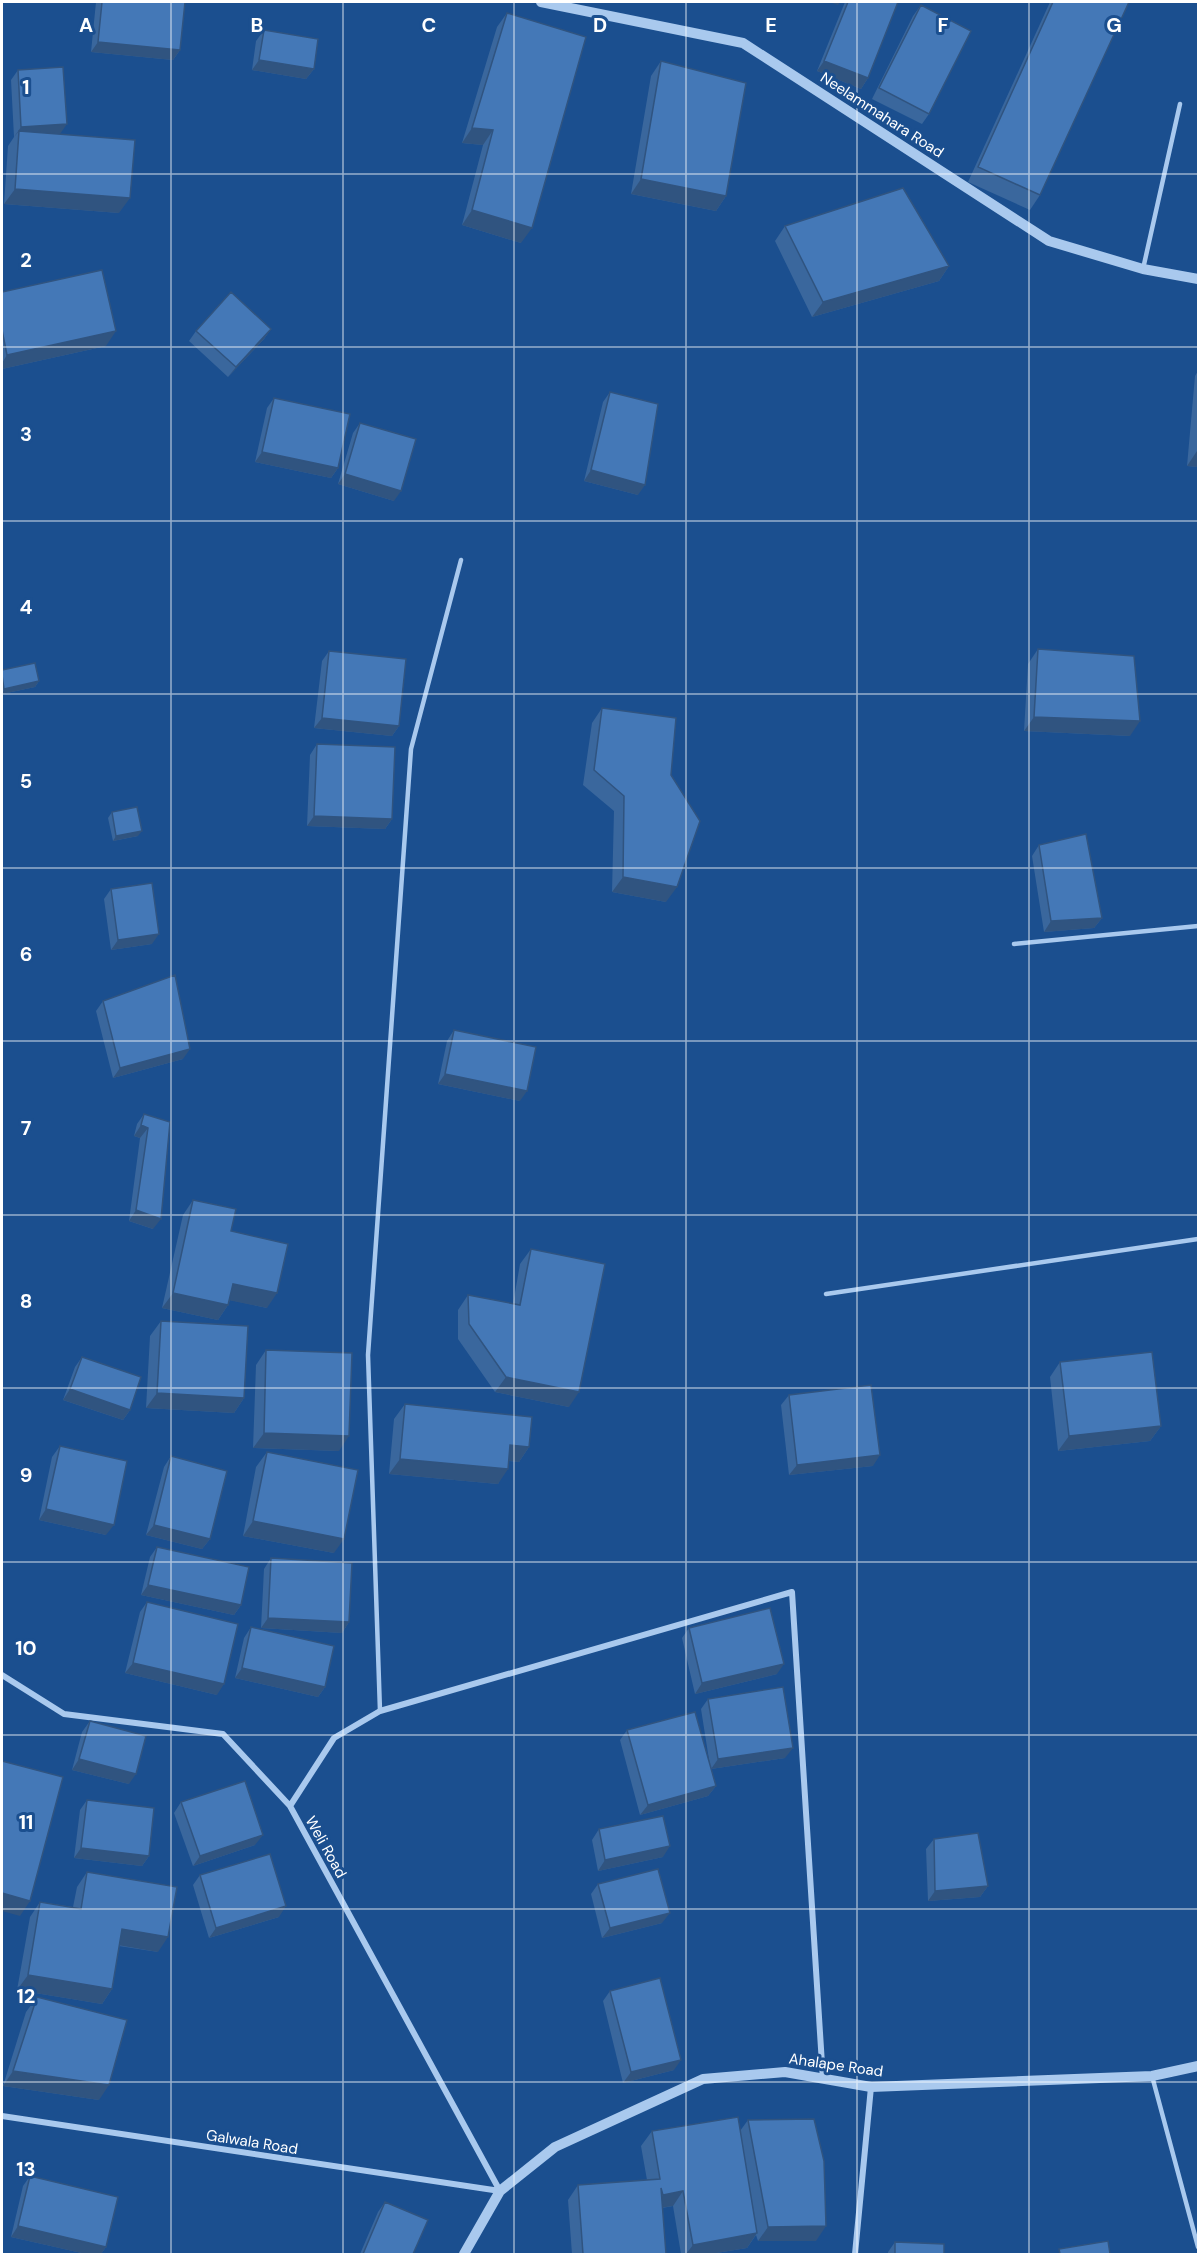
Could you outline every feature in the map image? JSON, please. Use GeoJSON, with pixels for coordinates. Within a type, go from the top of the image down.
{"type":"FeatureCollection","features":[{"type":"Feature","properties":{"kind":"street","name":"Neelammahara Road"},"geometry":{"type":"LineString","coordinates":[[547,2],[743,43],[1049,241],[1143,269],[1198,279]]}},
{"type":"Feature","properties":{"kind":"street"},"geometry":{"type":"LineString","coordinates":[[290,1806],[334,1738],[380,1711],[792,1592],[823,2081]]}},
{"type":"Feature","properties":{"kind":"street","name":"Weli Road"},"geometry":{"type":"LineString","coordinates":[[2,1675],[64,1714],[223,1734],[290,1806],[500,2191]]}},
{"type":"Feature","properties":{"kind":"street","name":"Ahalape Road"},"geometry":{"type":"LineString","coordinates":[[464,2254],[500,2191],[555,2146],[703,2079],[785,2072],[823,2081],[871,2087],[1152,2076],[1198,2066]]}},
{"type":"Feature","properties":{"kind":"street"},"geometry":{"type":"LineString","coordinates":[[855,2254],[871,2087]]}},
{"type":"Feature","properties":{"kind":"street","name":"Galwala Road"},"geometry":{"type":"LineString","coordinates":[[2,2116],[500,2191]]}},
{"type":"Feature","properties":{"kind":"lane"},"geometry":{"type":"LineString","coordinates":[[1143,269],[1180,104]]}},
{"type":"Feature","properties":{"kind":"lane"},"geometry":{"type":"LineString","coordinates":[[380,1711],[368,1355],[411,748],[461,560]]}},
{"type":"Feature","properties":{"kind":"lane"},"geometry":{"type":"LineString","coordinates":[[1014,944],[1198,926]]}},
{"type":"Feature","properties":{"kind":"lane"},"geometry":{"type":"LineString","coordinates":[[826,1294],[1198,1239]]}},
{"type":"Feature","properties":{"kind":"lane"},"geometry":{"type":"LineString","coordinates":[[1152,2076],[1198,2247]]}},
{"type":"Feature","properties":{"kind":"building"},"geometry":{"type":"Polygon","coordinates":[[[102,2],[185,2],[180,50],[98,42],[102,2]]]}},
{"type":"Feature","properties":{"kind":"building"},"geometry":{"type":"Polygon","coordinates":[[[848,2],[898,2],[868,78],[824,61],[848,2]]]}},
{"type":"Feature","properties":{"kind":"building"},"geometry":{"type":"Polygon","coordinates":[[[1053,2],[1129,2],[1040,195],[978,167],[1053,2]]]}},
{"type":"Feature","properties":{"kind":"building"},"geometry":{"type":"Polygon","coordinates":[[[921,5],[971,31],[929,114],[879,88],[921,5]]]}},
{"type":"Feature","properties":{"kind":"building"},"geometry":{"type":"Polygon","coordinates":[[[507,13],[586,37],[532,228],[472,210],[493,130],[472,128],[507,13]]]}},
{"type":"Feature","properties":{"kind":"building"},"geometry":{"type":"Polygon","coordinates":[[[264,30],[318,39],[314,69],[259,60],[264,30]]]}},
{"type":"Feature","properties":{"kind":"building"},"geometry":{"type":"Polygon","coordinates":[[[661,61],[746,83],[726,196],[641,179],[661,61]]]}},
{"type":"Feature","properties":{"kind":"building"},"geometry":{"type":"Polygon","coordinates":[[[63,67],[67,124],[21,127],[18,70],[63,67]]]}},
{"type":"Feature","properties":{"kind":"building"},"geometry":{"type":"Polygon","coordinates":[[[19,131],[135,140],[130,198],[15,189],[19,131]]]}},
{"type":"Feature","properties":{"kind":"building"},"geometry":{"type":"Polygon","coordinates":[[[903,188],[949,266],[823,302],[785,226],[903,188]]]}},
{"type":"Feature","properties":{"kind":"building"},"geometry":{"type":"Polygon","coordinates":[[[102,270],[116,331],[7,355],[2,330],[2,292],[102,270]]]}},
{"type":"Feature","properties":{"kind":"building"},"geometry":{"type":"Polygon","coordinates":[[[231,292],[271,329],[236,367],[196,331],[231,292]]]}},
{"type":"Feature","properties":{"kind":"building"},"geometry":{"type":"Polygon","coordinates":[[[610,392],[658,404],[645,485],[591,470],[610,392]]]}},
{"type":"Feature","properties":{"kind":"building"},"geometry":{"type":"Polygon","coordinates":[[[274,398],[350,414],[338,468],[262,452],[274,398]]]}},
{"type":"Feature","properties":{"kind":"building"},"geometry":{"type":"Polygon","coordinates":[[[360,423],[416,439],[401,491],[345,474],[360,423]]]}},
{"type":"Feature","properties":{"kind":"building"},"geometry":{"type":"Polygon","coordinates":[[[1038,649],[1134,656],[1140,721],[1034,717],[1038,649]]]}},
{"type":"Feature","properties":{"kind":"building"},"geometry":{"type":"Polygon","coordinates":[[[329,651],[406,659],[399,726],[322,718],[329,651]]]}},
{"type":"Feature","properties":{"kind":"building"},"geometry":{"type":"Polygon","coordinates":[[[35,663],[39,681],[4,689],[2,670],[35,663]]]}},
{"type":"Feature","properties":{"kind":"building"},"geometry":{"type":"Polygon","coordinates":[[[602,708],[676,718],[671,775],[700,821],[677,887],[623,877],[624,796],[594,770],[602,708]]]}},
{"type":"Feature","properties":{"kind":"building"},"geometry":{"type":"Polygon","coordinates":[[[317,744],[395,747],[392,819],[314,816],[317,744]]]}},
{"type":"Feature","properties":{"kind":"building"},"geometry":{"type":"Polygon","coordinates":[[[137,807],[142,831],[116,836],[112,812],[137,807]]]}},
{"type":"Feature","properties":{"kind":"building"},"geometry":{"type":"Polygon","coordinates":[[[1086,834],[1102,918],[1051,921],[1039,845],[1086,834]]]}},
{"type":"Feature","properties":{"kind":"building"},"geometry":{"type":"Polygon","coordinates":[[[152,883],[159,934],[118,940],[111,889],[152,883]]]}},
{"type":"Feature","properties":{"kind":"building"},"geometry":{"type":"Polygon","coordinates":[[[175,975],[190,1049],[120,1068],[103,1001],[175,975]]]}},
{"type":"Feature","properties":{"kind":"building"},"geometry":{"type":"Polygon","coordinates":[[[454,1030],[536,1047],[527,1091],[445,1074],[454,1030]]]}},
{"type":"Feature","properties":{"kind":"building"},"geometry":{"type":"Polygon","coordinates":[[[144,1114],[170,1122],[161,1219],[136,1210],[148,1128],[141,1125],[144,1114]]]}},
{"type":"Feature","properties":{"kind":"building"},"geometry":{"type":"Polygon","coordinates":[[[193,1200],[236,1209],[231,1231],[288,1244],[277,1293],[233,1284],[228,1305],[173,1293],[193,1200]]]}},
{"type":"Feature","properties":{"kind":"building"},"geometry":{"type":"Polygon","coordinates":[[[531,1249],[605,1264],[579,1392],[506,1377],[469,1324],[468,1295],[520,1305],[531,1249]]]}},
{"type":"Feature","properties":{"kind":"building"},"geometry":{"type":"Polygon","coordinates":[[[161,1321],[248,1326],[244,1398],[157,1393],[161,1321]]]}},
{"type":"Feature","properties":{"kind":"building"},"geometry":{"type":"Polygon","coordinates":[[[266,1350],[352,1353],[349,1436],[264,1433],[266,1350]]]}},
{"type":"Feature","properties":{"kind":"building"},"geometry":{"type":"Polygon","coordinates":[[[1152,1352],[1161,1426],[1069,1436],[1060,1362],[1152,1352]]]}},
{"type":"Feature","properties":{"kind":"building"},"geometry":{"type":"Polygon","coordinates":[[[82,1357],[141,1377],[130,1410],[70,1389],[82,1357]]]}},
{"type":"Feature","properties":{"kind":"building"},"geometry":{"type":"Polygon","coordinates":[[[871,1385],[880,1455],[797,1465],[789,1395],[871,1385]]]}},
{"type":"Feature","properties":{"kind":"building"},"geometry":{"type":"Polygon","coordinates":[[[405,1404],[532,1417],[529,1447],[510,1445],[508,1469],[400,1459],[405,1404]]]}},
{"type":"Feature","properties":{"kind":"building"},"geometry":{"type":"Polygon","coordinates":[[[60,1446],[127,1461],[114,1525],[46,1509],[60,1446]]]}},
{"type":"Feature","properties":{"kind":"building"},"geometry":{"type":"Polygon","coordinates":[[[267,1452],[358,1470],[344,1539],[253,1521],[267,1452]]]}},
{"type":"Feature","properties":{"kind":"building"},"geometry":{"type":"Polygon","coordinates":[[[171,1456],[227,1471],[210,1539],[154,1525],[171,1456]]]}},
{"type":"Feature","properties":{"kind":"building"},"geometry":{"type":"Polygon","coordinates":[[[157,1547],[249,1567],[241,1605],[148,1585],[157,1547]]]}},
{"type":"Feature","properties":{"kind":"building"},"geometry":{"type":"Polygon","coordinates":[[[271,1558],[352,1563],[349,1622],[268,1618],[271,1558]]]}},
{"type":"Feature","properties":{"kind":"building"},"geometry":{"type":"Polygon","coordinates":[[[147,1602],[238,1624],[224,1684],[133,1663],[147,1602]]]}},
{"type":"Feature","properties":{"kind":"building"},"geometry":{"type":"Polygon","coordinates":[[[770,1608],[784,1664],[702,1683],[689,1628],[770,1608]]]}},
{"type":"Feature","properties":{"kind":"building"},"geometry":{"type":"Polygon","coordinates":[[[251,1627],[334,1646],[325,1687],[242,1668],[251,1627]]]}},
{"type":"Feature","properties":{"kind":"building"},"geometry":{"type":"Polygon","coordinates":[[[783,1687],[793,1748],[718,1759],[708,1699],[783,1687]]]}},
{"type":"Feature","properties":{"kind":"building"},"geometry":{"type":"Polygon","coordinates":[[[695,1712],[716,1786],[648,1805],[627,1730],[695,1712]]]}},
{"type":"Feature","properties":{"kind":"building"},"geometry":{"type":"Polygon","coordinates":[[[90,1721],[146,1736],[136,1774],[79,1759],[90,1721]]]}},
{"type":"Feature","properties":{"kind":"building"},"geometry":{"type":"Polygon","coordinates":[[[2,1761],[63,1777],[30,1901],[2,1893],[2,1761]]]}},
{"type":"Feature","properties":{"kind":"building"},"geometry":{"type":"Polygon","coordinates":[[[245,1781],[263,1835],[200,1856],[181,1802],[245,1781]]]}},
{"type":"Feature","properties":{"kind":"building"},"geometry":{"type":"Polygon","coordinates":[[[87,1800],[154,1808],[149,1856],[81,1848],[87,1800]]]}},
{"type":"Feature","properties":{"kind":"building"},"geometry":{"type":"Polygon","coordinates":[[[663,1816],[670,1846],[605,1860],[599,1829],[663,1816]]]}},
{"type":"Feature","properties":{"kind":"building"},"geometry":{"type":"Polygon","coordinates":[[[978,1833],[988,1886],[935,1891],[934,1839],[978,1833]]]}},
{"type":"Feature","properties":{"kind":"building"},"geometry":{"type":"Polygon","coordinates":[[[270,1854],[286,1906],[216,1928],[200,1875],[270,1854]]]}},
{"type":"Feature","properties":{"kind":"building"},"geometry":{"type":"Polygon","coordinates":[[[658,1869],[670,1913],[610,1928],[598,1884],[658,1869]]]}},
{"type":"Feature","properties":{"kind":"building"},"geometry":{"type":"Polygon","coordinates":[[[87,1872],[177,1887],[168,1937],[122,1929],[112,1989],[28,1975],[40,1902],[81,1909],[87,1872]]]}},
{"type":"Feature","properties":{"kind":"building"},"geometry":{"type":"Polygon","coordinates":[[[660,1978],[681,2060],[631,2072],[610,1991],[660,1978]]]}},
{"type":"Feature","properties":{"kind":"building"},"geometry":{"type":"Polygon","coordinates":[[[37,1997],[127,2020],[109,2085],[13,2071],[37,1997]]]}},
{"type":"Feature","properties":{"kind":"building"},"geometry":{"type":"Polygon","coordinates":[[[738,2117],[757,2233],[693,2245],[683,2191],[663,2195],[661,2188],[666,2254],[583,2254],[578,2185],[660,2179],[652,2131],[738,2117]]]}},
{"type":"Feature","properties":{"kind":"building"},"geometry":{"type":"Polygon","coordinates":[[[814,2119],[824,2161],[826,2226],[768,2227],[748,2120],[814,2119]]]}},
{"type":"Feature","properties":{"kind":"building"},"geometry":{"type":"Polygon","coordinates":[[[30,2176],[118,2197],[106,2247],[18,2226],[30,2176]]]}},
{"type":"Feature","properties":{"kind":"building"},"geometry":{"type":"Polygon","coordinates":[[[385,2202],[428,2220],[413,2254],[363,2254],[385,2202]]]}},
{"type":"Feature","properties":{"kind":"building"},"geometry":{"type":"Polygon","coordinates":[[[1108,2241],[1110,2254],[1060,2254],[1059,2249],[1108,2241]]]}},
{"type":"Feature","properties":{"kind":"building"},"geometry":{"type":"Polygon","coordinates":[[[895,2242],[944,2244],[944,2254],[895,2254],[895,2242]]]}}]}
